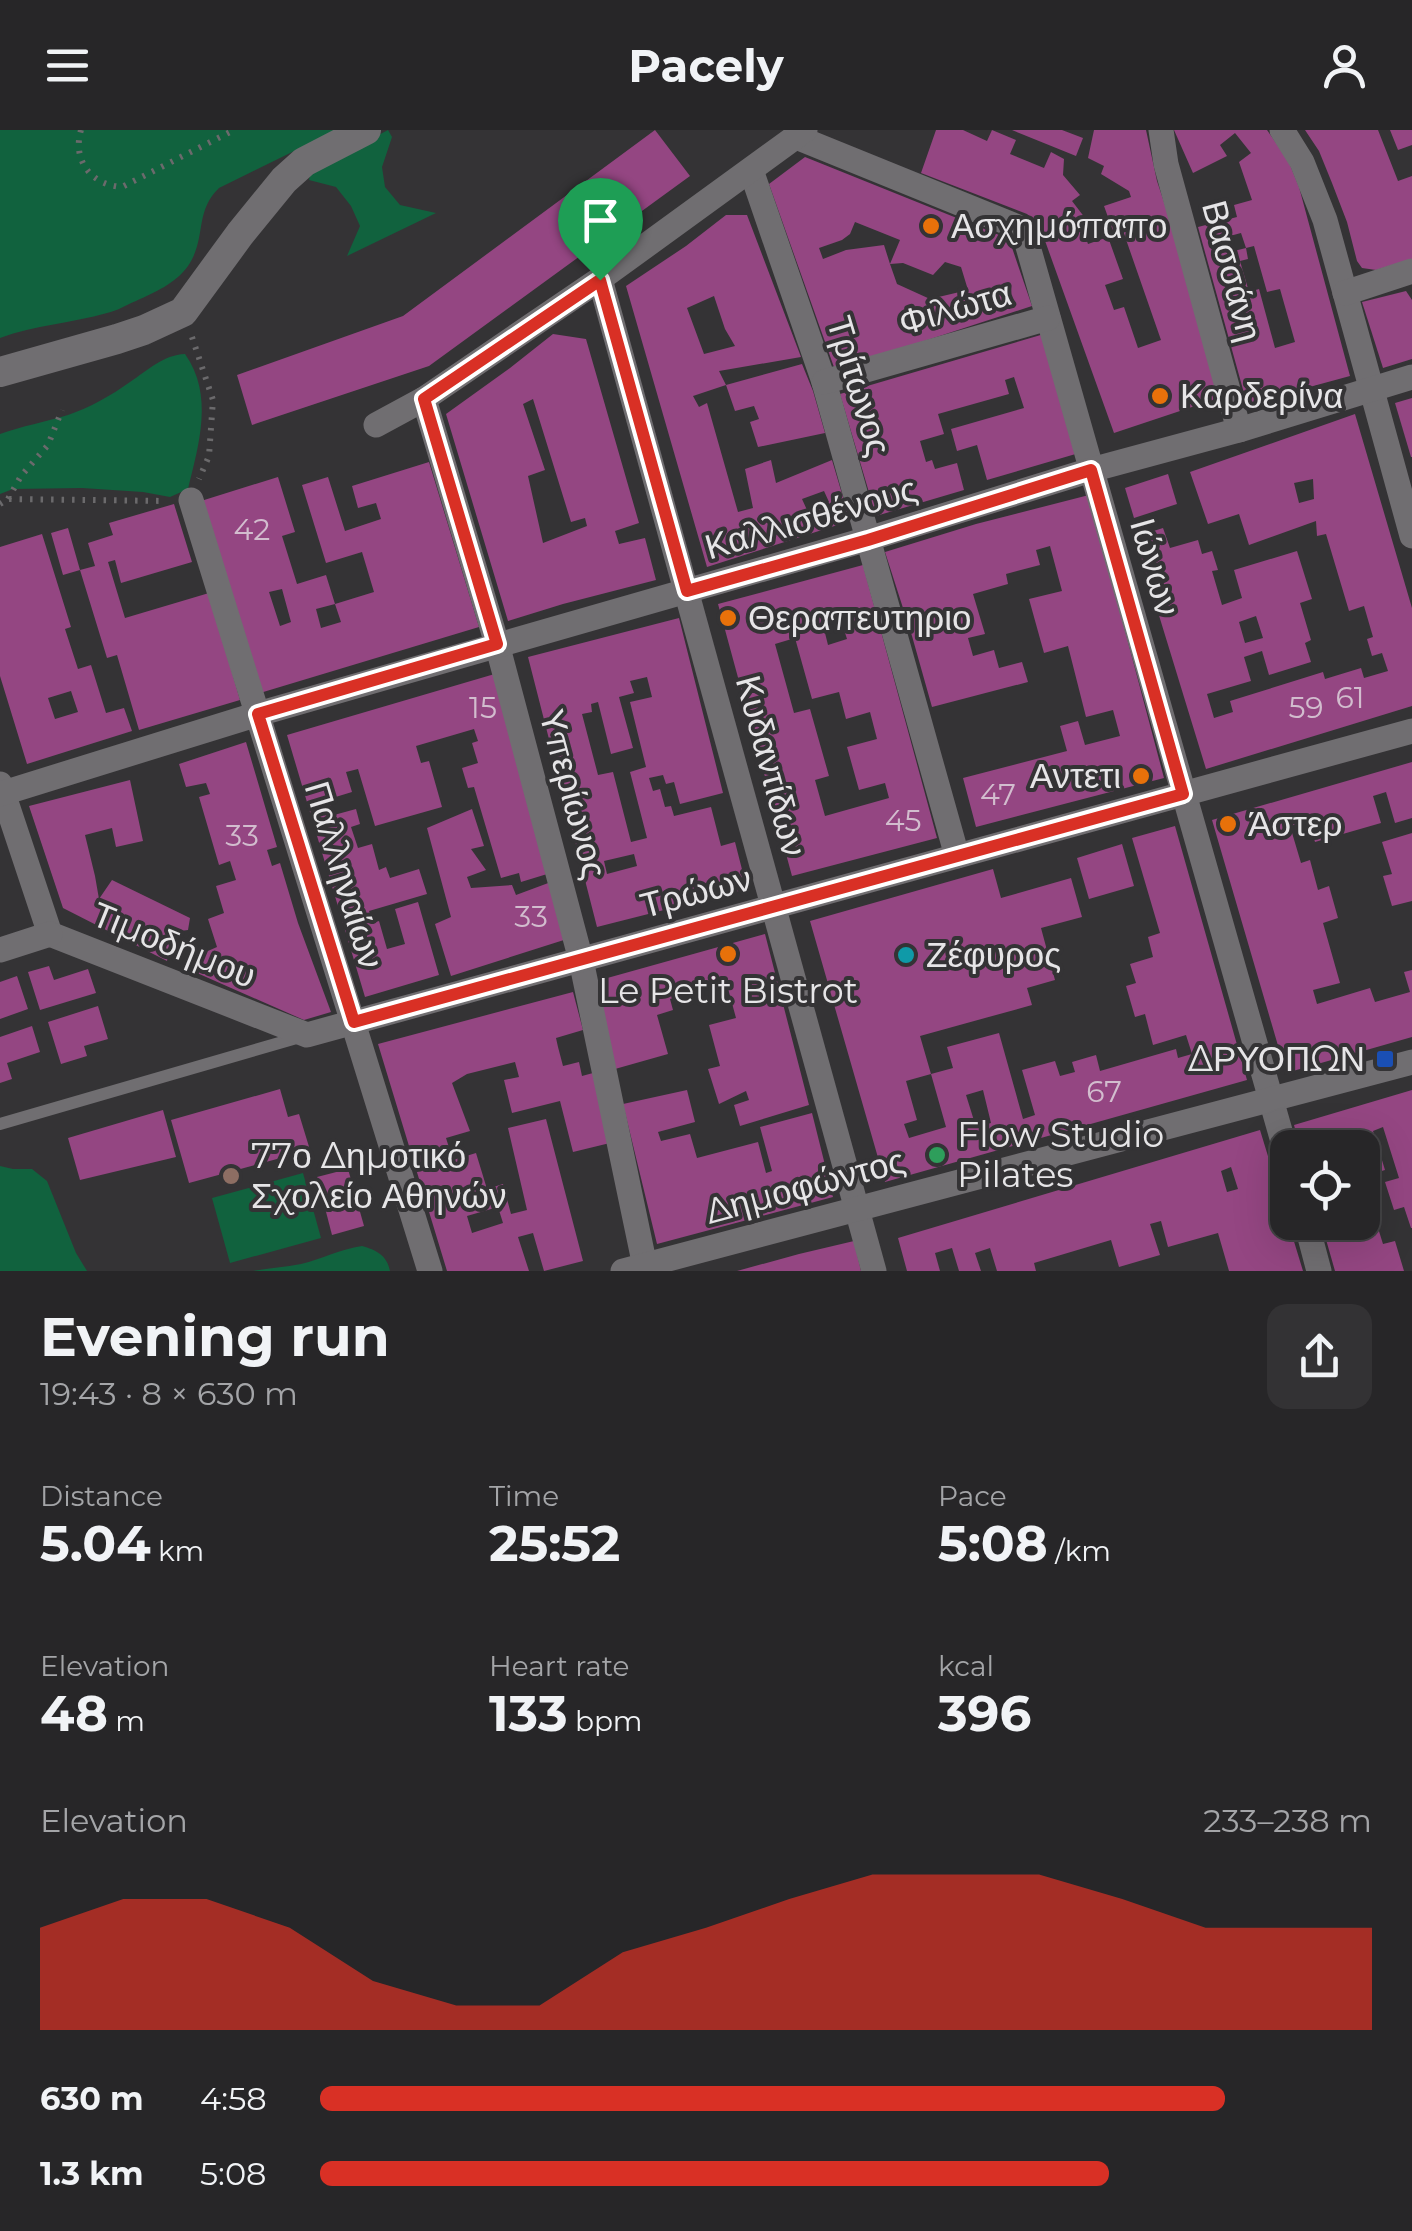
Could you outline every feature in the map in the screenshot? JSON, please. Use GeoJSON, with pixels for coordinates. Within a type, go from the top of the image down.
{"type":"FeatureCollection","features":[{"type":"Feature","properties":{"kind":"street"},"geometry":{"type":"LineString","coordinates":[[0,372],[117,339],[182,312],[284,180],[304,162],[366,130]]}},
{"type":"Feature","properties":{"kind":"street","name":"Βασσάνη"},"geometry":{"type":"LineString","coordinates":[[1161,130],[1166,164],[1239,430]]}},
{"type":"Feature","properties":{"kind":"street"},"geometry":{"type":"LineString","coordinates":[[1282,130],[1302,162],[1325,220],[1412,536]]}},
{"type":"Feature","properties":{"kind":"street"},"geometry":{"type":"LineString","coordinates":[[376,425],[424,399],[600,280],[801,134]]}},
{"type":"Feature","properties":{"kind":"street","name":"Ιώνων"},"geometry":{"type":"LineString","coordinates":[[801,134],[1023,229],[1280,1130]]}},
{"type":"Feature","properties":{"kind":"street","name":"Τρίτωνος"},"geometry":{"type":"LineString","coordinates":[[751,170],[824,382],[957,856]]}},
{"type":"Feature","properties":{"kind":"street"},"geometry":{"type":"LineString","coordinates":[[1346,293],[1412,270]]}},
{"type":"Feature","properties":{"kind":"street","name":"Κυδαντίδων"},"geometry":{"type":"LineString","coordinates":[[600,280],[874,1271]]}},
{"type":"Feature","properties":{"kind":"street","name":"Φιλώτα"},"geometry":{"type":"LineString","coordinates":[[824,382],[1048,318]]}},
{"type":"Feature","properties":{"kind":"street","name":"Καλλισθένους"},"geometry":{"type":"LineString","coordinates":[[1,791],[497,644],[868,540],[1091,470],[1412,377]]}},
{"type":"Feature","properties":{"kind":"street","name":"Υπερίωνος"},"geometry":{"type":"LineString","coordinates":[[424,399],[497,644],[582,960],[638,1269]]}},
{"type":"Feature","properties":{"kind":"street","name":"Παλληναίων"},"geometry":{"type":"LineString","coordinates":[[191,500],[430,1271]]}},
{"type":"Feature","properties":{"kind":"street","name":"Τρώων"},"geometry":{"type":"LineString","coordinates":[[307,1036],[1412,731]]}},
{"type":"Feature","properties":{"kind":"street","name":"Τιμοδήμου"},"geometry":{"type":"LineString","coordinates":[[1,791],[50,934],[307,1036]]}},
{"type":"Feature","properties":{"kind":"street"},"geometry":{"type":"LineString","coordinates":[[0,950],[50,934]]}},
{"type":"Feature","properties":{"kind":"street","name":"Δημοφώντος"},"geometry":{"type":"LineString","coordinates":[[638,1269],[1412,1062]]}},
{"type":"Feature","properties":{"kind":"street"},"geometry":{"type":"LineString","coordinates":[[1311,1240],[1319,1271]]}},
{"type":"Feature","properties":{"kind":"lane","name":"Τρώων"},"geometry":{"type":"LineString","coordinates":[[0,1124],[307,1036]]}},
{"type":"Feature","properties":{"kind":"path"},"geometry":{"type":"LineString","coordinates":[[81,130],[78,148],[82,164],[93,178],[122,188],[234,130]]}},
{"type":"Feature","properties":{"kind":"path"},"geometry":{"type":"LineString","coordinates":[[4,501],[191,500],[209,456],[212,400],[182,312]]}},
{"type":"Feature","properties":{"kind":"path"},"geometry":{"type":"LineString","coordinates":[[4,501],[48,445],[62,410]]}},
{"type":"Feature","properties":{"kind":"green space"},"geometry":{"type":"Polygon","coordinates":[[[0,130],[337,130],[219,188],[206,206],[194,256],[177,278],[164,287],[111,312],[0,338],[0,130]]]}},
{"type":"Feature","properties":{"kind":"green space"},"geometry":{"type":"Polygon","coordinates":[[[388,130],[392,137],[382,167],[385,187],[400,205],[436,213],[347,256],[360,226],[336,187],[309,180],[311,171],[388,130]]]}},
{"type":"Feature","properties":{"kind":"green space"},"geometry":{"type":"Polygon","coordinates":[[[185,354],[194,370],[202,403],[200,437],[188,489],[170,497],[82,488],[13,489],[0,494],[0,434],[84,409],[163,360],[185,354]]]}},
{"type":"Feature","properties":{"kind":"green space"},"geometry":{"type":"Polygon","coordinates":[[[0,1166],[32,1169],[47,1181],[87,1271],[0,1271],[0,1166]]]}},
{"type":"Feature","properties":{"kind":"green space"},"geometry":{"type":"Polygon","coordinates":[[[303,1173],[321,1238],[230,1263],[212,1198],[303,1173]]]}},
{"type":"Feature","properties":{"kind":"green space"},"geometry":{"type":"Polygon","coordinates":[[[362,1246],[380,1254],[390,1271],[253,1271],[301,1264],[362,1246]]]}},
{"type":"Feature","properties":{"kind":"building"},"geometry":{"type":"Polygon","coordinates":[[[655,130],[690,176],[429,366],[252,425],[237,375],[403,316],[655,130]]]}},
{"type":"Feature","properties":{"kind":"building"},"geometry":{"type":"Polygon","coordinates":[[[936,130],[963,130],[987,141],[992,130],[1016,140],[1010,154],[1044,168],[1051,152],[1064,159],[1063,175],[1080,195],[1072,201],[1092,227],[1083,230],[1088,244],[1108,237],[1123,279],[1105,285],[1114,310],[1124,307],[1138,348],[1161,340],[1122,228],[1113,231],[1104,206],[1131,197],[1129,191],[1101,174],[1104,166],[1088,158],[1094,130],[1146,130],[1219,398],[1114,433],[1039,224],[1027,214],[921,173],[936,130]]]}},
{"type":"Feature","properties":{"kind":"building"},"geometry":{"type":"Polygon","coordinates":[[[1012,130],[1062,130],[1083,138],[1076,156],[1012,130]]]}},
{"type":"Feature","properties":{"kind":"building"},"geometry":{"type":"Polygon","coordinates":[[[1174,130],[1267,130],[1288,160],[1299,187],[1350,376],[1247,404],[1198,227],[1237,217],[1234,205],[1252,200],[1239,162],[1251,153],[1235,133],[1220,145],[1227,156],[1193,173],[1174,130]],[[1241,233],[1226,237],[1230,252],[1246,248],[1241,233]],[[1254,246],[1246,248],[1248,259],[1240,261],[1249,292],[1259,289],[1275,348],[1295,342],[1280,289],[1267,292],[1254,246]]]}},
{"type":"Feature","properties":{"kind":"building"},"geometry":{"type":"Polygon","coordinates":[[[1305,130],[1378,130],[1398,181],[1412,176],[1412,259],[1376,270],[1362,268],[1319,151],[1305,130]]]}},
{"type":"Feature","properties":{"kind":"building"},"geometry":{"type":"Polygon","coordinates":[[[1390,130],[1412,130],[1412,145],[1398,150],[1390,130]]]}},
{"type":"Feature","properties":{"kind":"building"},"geometry":{"type":"Polygon","coordinates":[[[805,157],[1009,239],[1032,306],[835,370],[769,184],[805,157]],[[855,222],[842,240],[819,248],[823,259],[846,250],[884,245],[890,264],[900,240],[855,222]],[[945,262],[933,275],[903,263],[890,264],[897,284],[930,299],[968,290],[961,267],[945,262]]]}},
{"type":"Feature","properties":{"kind":"building"},"geometry":{"type":"Polygon","coordinates":[[[726,215],[747,215],[801,357],[719,371],[726,385],[693,396],[699,407],[707,403],[738,512],[753,508],[745,469],[771,460],[776,483],[832,460],[850,521],[707,567],[626,286],[726,215]],[[714,296],[687,308],[704,354],[735,346],[714,296]],[[824,491],[802,499],[807,510],[829,502],[824,491]]]}},
{"type":"Feature","properties":{"kind":"building"},"geometry":{"type":"Polygon","coordinates":[[[1406,291],[1412,300],[1412,359],[1383,368],[1362,302],[1406,291]]]}},
{"type":"Feature","properties":{"kind":"building"},"geometry":{"type":"Polygon","coordinates":[[[553,334],[586,339],[639,523],[615,531],[619,544],[645,538],[656,580],[508,621],[446,414],[553,334]],[[533,399],[523,404],[545,470],[528,476],[543,543],[587,526],[585,518],[571,522],[533,399]]]}},
{"type":"Feature","properties":{"kind":"building"},"geometry":{"type":"Polygon","coordinates":[[[1044,334],[1079,453],[987,480],[977,445],[957,451],[951,429],[1024,408],[1014,377],[1005,380],[1009,394],[938,414],[944,434],[920,441],[926,462],[932,460],[935,469],[957,463],[964,490],[876,516],[840,394],[1044,334]]]}},
{"type":"Feature","properties":{"kind":"building"},"geometry":{"type":"Polygon","coordinates":[[[802,364],[825,433],[758,447],[750,422],[759,419],[754,406],[735,411],[726,385],[802,364]]]}},
{"type":"Feature","properties":{"kind":"building"},"geometry":{"type":"Polygon","coordinates":[[[1412,398],[1412,457],[1411,457],[1395,403],[1412,398]]]}},
{"type":"Feature","properties":{"kind":"building"},"geometry":{"type":"Polygon","coordinates":[[[1355,414],[1412,608],[1412,706],[1206,769],[1135,537],[1163,528],[1170,548],[1198,540],[1202,554],[1212,551],[1218,570],[1212,571],[1222,605],[1242,598],[1234,570],[1297,551],[1312,599],[1300,603],[1311,640],[1305,643],[1311,662],[1269,675],[1262,651],[1244,657],[1251,681],[1207,694],[1214,718],[1233,712],[1230,701],[1323,672],[1325,679],[1361,668],[1364,678],[1388,671],[1382,653],[1372,656],[1367,639],[1373,637],[1364,606],[1349,611],[1326,534],[1317,536],[1316,521],[1249,545],[1239,514],[1208,524],[1190,472],[1355,414]],[[1313,479],[1294,483],[1299,503],[1314,499],[1313,479]],[[1256,616],[1239,622],[1245,643],[1263,638],[1256,616]]]}},
{"type":"Feature","properties":{"kind":"building"},"geometry":{"type":"Polygon","coordinates":[[[429,462],[479,627],[260,693],[201,501],[278,477],[295,532],[282,536],[297,584],[326,575],[335,604],[374,592],[362,552],[326,563],[302,485],[328,477],[345,531],[381,519],[376,503],[358,508],[352,486],[429,462]],[[282,589],[269,592],[280,626],[291,622],[282,589]],[[335,604],[316,609],[321,628],[341,622],[335,604]]]}},
{"type":"Feature","properties":{"kind":"building"},"geometry":{"type":"Polygon","coordinates":[[[1168,474],[1177,504],[1134,518],[1125,488],[1168,474]]]}},
{"type":"Feature","properties":{"kind":"building"},"geometry":{"type":"Polygon","coordinates":[[[1089,495],[1164,778],[976,827],[963,778],[1067,751],[1060,726],[1078,721],[1085,745],[1120,736],[1113,710],[1086,717],[1068,646],[1044,653],[1029,599],[1062,591],[1050,546],[1036,550],[1040,565],[1006,574],[1008,584],[973,594],[985,634],[968,638],[973,656],[994,650],[999,668],[1022,662],[1028,682],[932,707],[885,552],[1089,495]]]}},
{"type":"Feature","properties":{"kind":"building"},"geometry":{"type":"Polygon","coordinates":[[[174,504],[192,562],[121,583],[115,560],[108,562],[125,618],[209,593],[240,700],[139,730],[117,655],[107,658],[80,570],[95,566],[88,543],[113,535],[109,523],[174,504]]]}},
{"type":"Feature","properties":{"kind":"building"},"geometry":{"type":"Polygon","coordinates":[[[68,528],[80,570],[63,575],[51,533],[68,528]]]}},
{"type":"Feature","properties":{"kind":"building"},"geometry":{"type":"Polygon","coordinates":[[[42,534],[71,627],[65,629],[78,669],[91,665],[106,713],[124,708],[132,731],[27,764],[0,676],[0,547],[42,534]],[[71,691],[48,698],[55,719],[78,712],[71,691]]]}},
{"type":"Feature","properties":{"kind":"building"},"geometry":{"type":"Polygon","coordinates":[[[863,565],[937,838],[792,876],[718,604],[863,565]],[[841,620],[823,625],[828,645],[847,639],[841,620]],[[795,638],[775,644],[794,713],[810,709],[829,776],[815,780],[825,816],[889,798],[885,783],[859,790],[847,747],[877,739],[870,712],[846,719],[839,692],[812,699],[795,638]]]}},
{"type":"Feature","properties":{"kind":"building"},"geometry":{"type":"Polygon","coordinates":[[[679,618],[723,793],[680,804],[674,782],[666,784],[663,775],[649,778],[653,791],[660,789],[665,807],[671,806],[674,816],[711,807],[721,846],[735,842],[747,889],[597,927],[528,657],[679,618]],[[647,677],[630,681],[634,693],[619,697],[633,748],[611,754],[598,702],[591,704],[592,712],[582,714],[598,775],[613,772],[631,842],[647,838],[630,772],[646,767],[630,702],[652,697],[647,677]],[[634,854],[604,861],[607,874],[637,866],[634,854]]]}},
{"type":"Feature","properties":{"kind":"building"},"geometry":{"type":"Polygon","coordinates":[[[498,673],[557,871],[521,882],[519,873],[501,878],[474,787],[468,788],[462,768],[478,763],[472,743],[478,741],[474,729],[416,746],[421,763],[429,761],[442,807],[375,826],[358,769],[346,772],[352,792],[329,799],[334,815],[356,809],[360,824],[351,827],[358,848],[372,844],[379,870],[386,867],[390,878],[419,869],[427,894],[369,911],[373,923],[379,921],[387,949],[405,944],[395,909],[418,902],[439,975],[365,997],[287,735],[498,673]]]}},
{"type":"Feature","properties":{"kind":"building"},"geometry":{"type":"Polygon","coordinates":[[[246,742],[277,847],[267,850],[272,866],[280,863],[331,1012],[304,1020],[188,969],[185,961],[217,947],[208,919],[224,913],[216,886],[236,880],[230,861],[219,865],[199,797],[210,794],[206,783],[186,787],[179,764],[246,742]]]}},
{"type":"Feature","properties":{"kind":"building"},"geometry":{"type":"Polygon","coordinates":[[[1412,762],[1412,818],[1395,823],[1386,792],[1373,796],[1381,823],[1315,842],[1309,821],[1290,826],[1301,863],[1310,860],[1318,890],[1329,886],[1338,918],[1323,923],[1340,983],[1313,990],[1317,1004],[1370,988],[1375,1002],[1410,992],[1404,972],[1412,970],[1412,1037],[1286,1073],[1212,820],[1412,762]]]}},
{"type":"Feature","properties":{"kind":"building"},"geometry":{"type":"Polygon","coordinates":[[[130,780],[143,841],[116,847],[112,828],[85,835],[99,899],[112,880],[190,918],[188,930],[172,932],[167,961],[63,908],[29,806],[130,780]]]}},
{"type":"Feature","properties":{"kind":"building"},"geometry":{"type":"Polygon","coordinates":[[[472,809],[484,846],[471,849],[486,870],[467,877],[471,888],[512,885],[516,895],[551,882],[567,939],[451,976],[435,924],[451,917],[427,828],[472,809]]]}},
{"type":"Feature","properties":{"kind":"building"},"geometry":{"type":"Polygon","coordinates":[[[1175,826],[1247,1080],[885,1182],[810,921],[993,869],[1001,898],[1071,878],[1082,917],[1041,928],[1055,980],[1027,988],[1032,1005],[920,1036],[931,1074],[953,1068],[947,1047],[999,1033],[1023,1119],[1035,1115],[1022,1070],[1055,1061],[1060,1076],[1075,1072],[1072,1062],[1096,1055],[1100,1071],[1176,1049],[1178,1058],[1192,1054],[1186,1035],[1153,1045],[1145,1014],[1135,1017],[1126,986],[1136,983],[1130,964],[1153,957],[1148,937],[1160,933],[1132,838],[1175,826]],[[931,1074],[906,1081],[917,1120],[904,1124],[909,1138],[946,1127],[931,1074]],[[983,1090],[966,1095],[976,1127],[991,1123],[983,1090]]]}},
{"type":"Feature","properties":{"kind":"building"},"geometry":{"type":"Polygon","coordinates":[[[1412,833],[1412,901],[1392,906],[1383,876],[1392,874],[1382,842],[1412,833]]]}},
{"type":"Feature","properties":{"kind":"building"},"geometry":{"type":"Polygon","coordinates":[[[1122,844],[1134,886],[1089,899],[1077,858],[1122,844]]]}},
{"type":"Feature","properties":{"kind":"building"},"geometry":{"type":"Polygon","coordinates":[[[765,934],[809,1105],[740,1126],[734,1105],[749,1100],[746,1091],[719,1104],[708,1069],[720,1066],[709,1025],[736,1018],[726,981],[670,999],[673,1010],[657,1015],[668,1054],[615,1069],[593,982],[765,934]]]}},
{"type":"Feature","properties":{"kind":"building"},"geometry":{"type":"Polygon","coordinates":[[[49,966],[54,980],[88,969],[96,993],[40,1010],[28,972],[49,966]]]}},
{"type":"Feature","properties":{"kind":"building"},"geometry":{"type":"Polygon","coordinates":[[[17,976],[28,1009],[0,1019],[0,982],[17,976]]]}},
{"type":"Feature","properties":{"kind":"building"},"geometry":{"type":"Polygon","coordinates":[[[573,992],[583,1030],[556,1038],[558,1047],[563,1066],[579,1062],[582,1076],[593,1073],[610,1143],[573,1152],[560,1101],[512,1113],[504,1080],[519,1077],[515,1062],[467,1074],[452,1083],[470,1131],[446,1138],[453,1160],[476,1153],[487,1189],[503,1184],[511,1214],[527,1210],[508,1128],[546,1119],[583,1261],[544,1271],[533,1233],[518,1237],[529,1271],[447,1271],[378,1044],[573,992]],[[498,1207],[467,1216],[472,1233],[503,1223],[498,1207]]]}},
{"type":"Feature","properties":{"kind":"building"},"geometry":{"type":"Polygon","coordinates":[[[98,1006],[108,1039],[84,1046],[87,1056],[61,1064],[48,1022],[98,1006]]]}},
{"type":"Feature","properties":{"kind":"building"},"geometry":{"type":"Polygon","coordinates":[[[32,1026],[40,1052],[7,1063],[12,1079],[0,1083],[0,1037],[32,1026]]]}},
{"type":"Feature","properties":{"kind":"building"},"geometry":{"type":"Polygon","coordinates":[[[280,1089],[288,1117],[299,1114],[310,1150],[189,1183],[171,1120],[280,1089]]]}},
{"type":"Feature","properties":{"kind":"building"},"geometry":{"type":"Polygon","coordinates":[[[687,1090],[695,1122],[658,1132],[661,1141],[690,1134],[697,1158],[758,1142],[766,1173],[772,1171],[760,1127],[812,1113],[833,1197],[657,1244],[623,1104],[687,1090]]]}},
{"type":"Feature","properties":{"kind":"building"},"geometry":{"type":"Polygon","coordinates":[[[1412,1090],[1412,1228],[1404,1207],[1394,1210],[1385,1182],[1399,1178],[1383,1127],[1295,1130],[1294,1125],[1412,1090]]]}},
{"type":"Feature","properties":{"kind":"building"},"geometry":{"type":"Polygon","coordinates":[[[163,1110],[176,1157],[80,1180],[68,1138],[163,1110]]]}},
{"type":"Feature","properties":{"kind":"building"},"geometry":{"type":"Polygon","coordinates":[[[1260,1130],[1270,1163],[1270,1240],[1294,1240],[1303,1271],[1229,1271],[1218,1233],[1168,1247],[1161,1221],[1150,1224],[1160,1255],[1119,1267],[1111,1240],[1034,1263],[1036,1271],[997,1271],[990,1248],[975,1253],[981,1271],[959,1271],[952,1248],[935,1253],[940,1271],[907,1271],[898,1238],[1260,1130]],[[1231,1167],[1221,1171],[1227,1192],[1238,1189],[1231,1167]]]}},
{"type":"Feature","properties":{"kind":"building"},"geometry":{"type":"Polygon","coordinates":[[[348,1169],[364,1226],[332,1235],[317,1177],[348,1169]]]}},
{"type":"Feature","properties":{"kind":"building"},"geometry":{"type":"Polygon","coordinates":[[[1380,1234],[1383,1244],[1395,1241],[1404,1271],[1335,1271],[1326,1240],[1380,1240],[1380,1234]]]}},
{"type":"Feature","properties":{"kind":"building"},"geometry":{"type":"Polygon","coordinates":[[[854,1241],[861,1271],[737,1271],[799,1254],[854,1241]]]}},
{"type":"Feature","properties":{"kind":"place","name":"Ασχημόπαπο"},"geometry":{"type":"Point","coordinates":[931,226]}},
{"type":"Feature","properties":{"kind":"place","name":"Καρδερίνα"},"geometry":{"type":"Point","coordinates":[1160,396]}},
{"type":"Feature","properties":{"kind":"place","name":"Θεραπευτηριο"},"geometry":{"type":"Point","coordinates":[728,618]}},
{"type":"Feature","properties":{"kind":"place","name":"Αντετι"},"geometry":{"type":"Point","coordinates":[1141,776]}},
{"type":"Feature","properties":{"kind":"place","name":"Άστερ"},"geometry":{"type":"Point","coordinates":[1228,824]}},
{"type":"Feature","properties":{"kind":"place","name":"Le Petit Bistrot"},"geometry":{"type":"Point","coordinates":[728,954]}},
{"type":"Feature","properties":{"kind":"place","name":"Ζέφυρος"},"geometry":{"type":"Point","coordinates":[906,955]}},
{"type":"Feature","properties":{"kind":"place","name":"ΔΡΥΟΠΩΝ"},"geometry":{"type":"Point","coordinates":[1385,1059]}},
{"type":"Feature","properties":{"kind":"place","name":"Flow Studio Pilates"},"geometry":{"type":"Point","coordinates":[937,1155]}},
{"type":"Feature","properties":{"kind":"place","name":"77ο Δημοτικό Σχολείο Αθηνών"},"geometry":{"type":"Point","coordinates":[231,1176]}},
{"type":"Feature","properties":{"kind":"route"},"geometry":{"type":"LineString","coordinates":[[600,280],[687,591],[868,540],[1091,470],[1183,794],[354,1022],[258,714],[497,644],[424,399],[600,280]]}}]}
